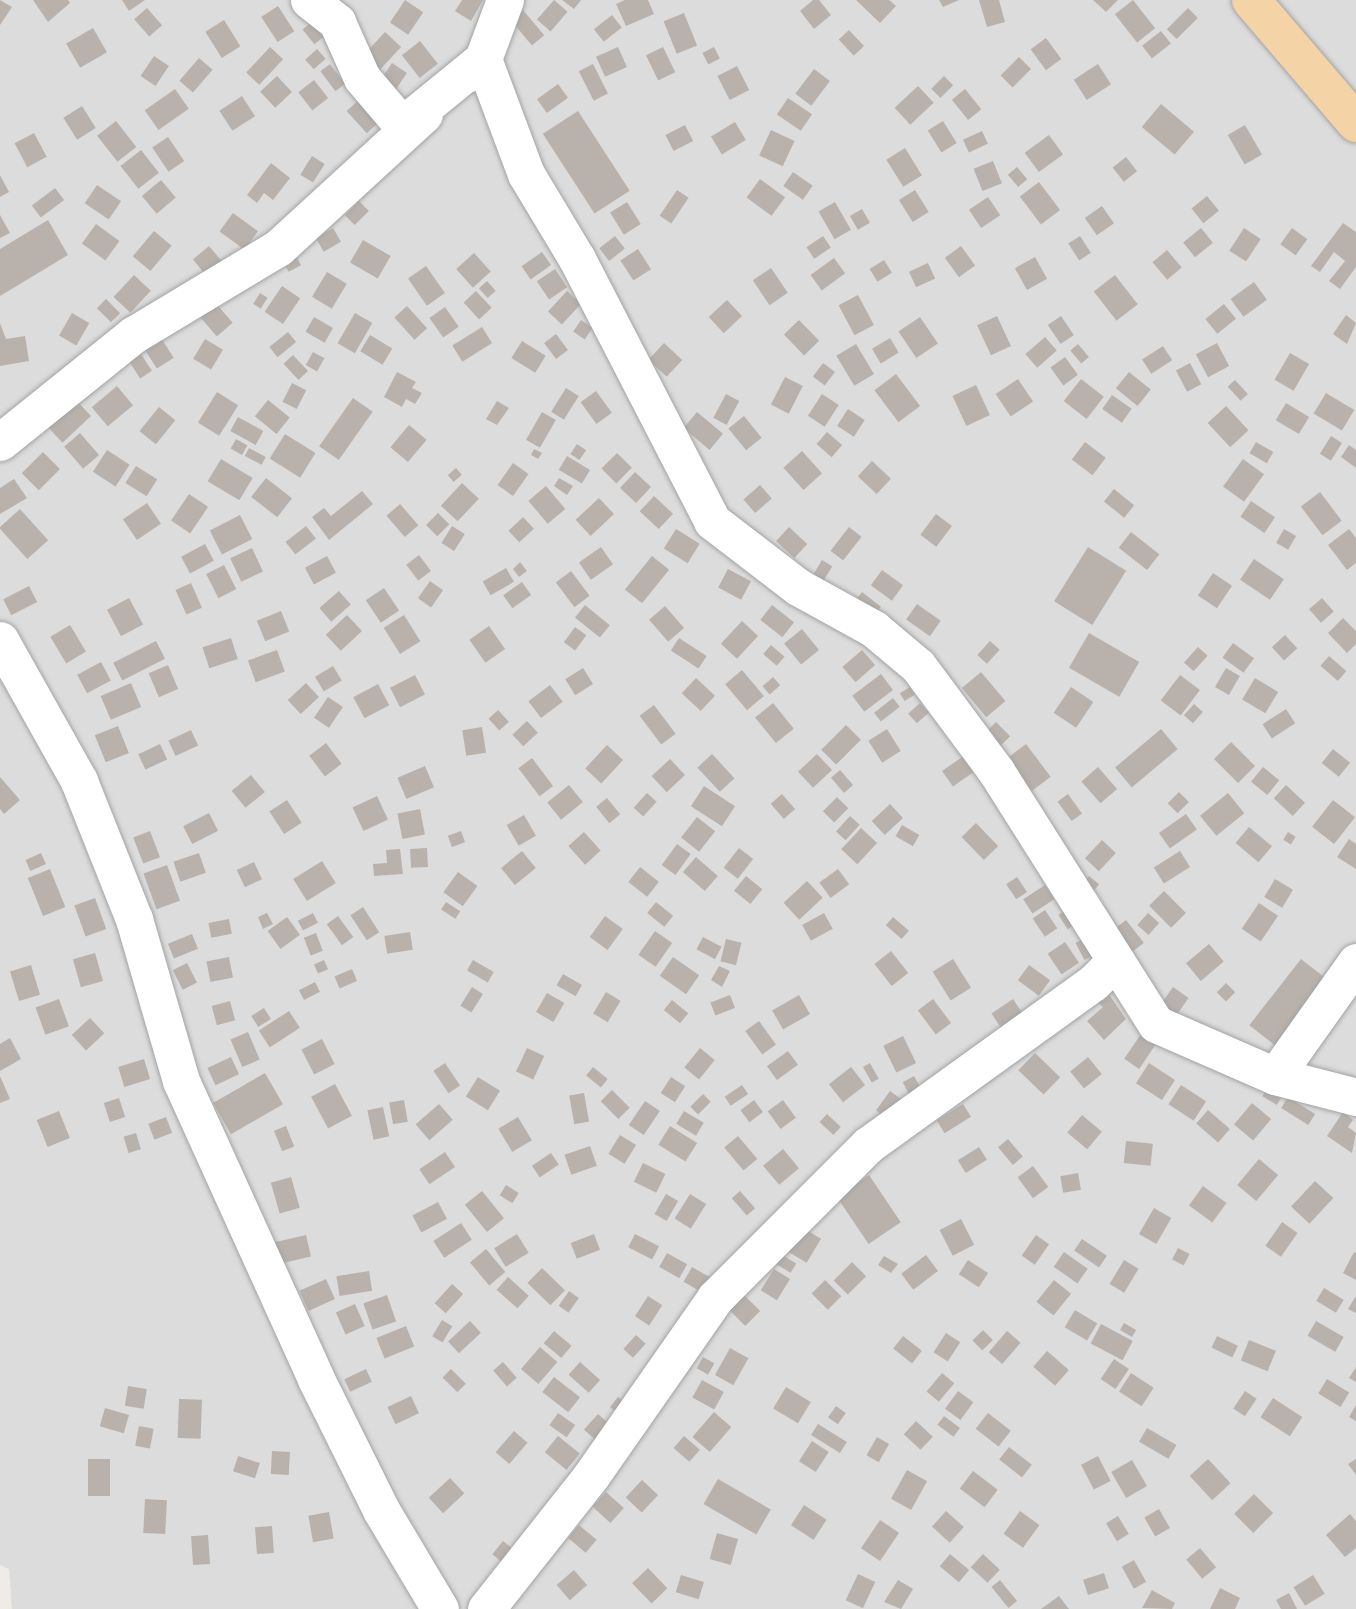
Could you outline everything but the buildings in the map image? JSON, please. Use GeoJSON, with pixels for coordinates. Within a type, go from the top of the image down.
{"type":"FeatureCollection","features":[{"type":"Feature","properties":{"kind":"main road"},"geometry":{"type":"LineString","coordinates":[[1251,0],[1356,123]]}},
{"type":"Feature","properties":{"kind":"street"},"geometry":{"type":"LineString","coordinates":[[309,0],[337,22],[362,78],[402,125],[483,59]]}},
{"type":"Feature","properties":{"kind":"street"},"geometry":{"type":"LineString","coordinates":[[0,442],[134,335],[278,248],[483,59],[505,0]]}},
{"type":"Feature","properties":{"kind":"street"},"geometry":{"type":"LineString","coordinates":[[483,59],[526,174],[577,259],[712,521],[798,587],[874,629],[918,666],[996,771],[1156,1024],[1275,1076],[1356,1097]]}},
{"type":"Feature","properties":{"kind":"street"},"geometry":{"type":"LineString","coordinates":[[0,640],[79,781],[134,919],[181,1081],[316,1379],[382,1510],[440,1609]]}},
{"type":"Feature","properties":{"kind":"street"},"geometry":{"type":"LineString","coordinates":[[486,1609],[592,1476],[715,1298],[868,1145],[1093,983],[1115,961]]}},
{"type":"Feature","properties":{"kind":"street"},"geometry":{"type":"LineString","coordinates":[[1275,1076],[1356,961]]}},
{"type":"Feature","properties":{"kind":"shaded area"},"geometry":{"type":"Polygon","coordinates":[[[0,0],[1356,0],[1356,1609],[12,1609],[9,1569],[0,1565],[0,0]]]}}]}
